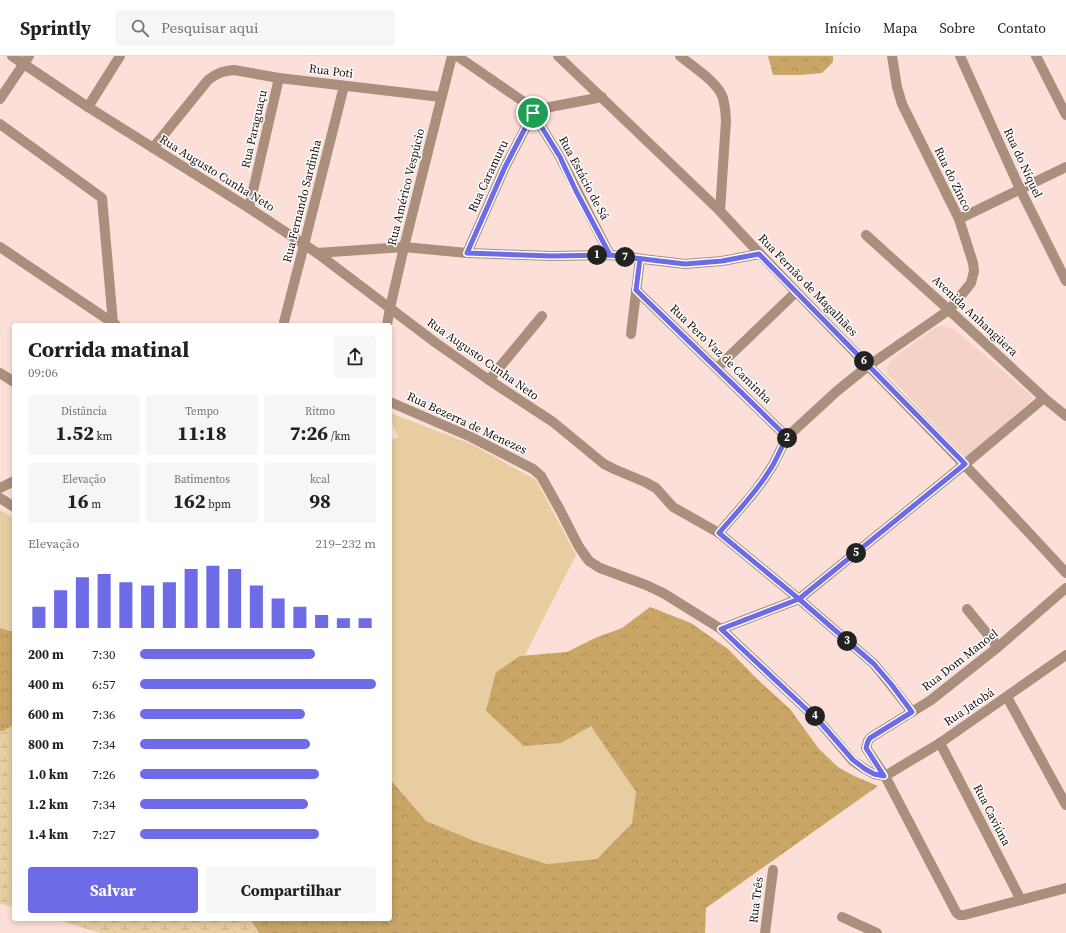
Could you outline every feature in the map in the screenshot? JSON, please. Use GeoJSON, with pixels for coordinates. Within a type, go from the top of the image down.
{"type":"FeatureCollection","features":[{"type":"Feature","properties":{"kind":"street","name":"Rua Augusto Cunha Neto"},"geometry":{"type":"LineString","coordinates":[[12,56],[27,60],[88,107],[249,208],[317,253],[436,343],[553,422],[604,464],[656,488],[673,506],[719,533],[799,599],[874,664],[912,712]]}},
{"type":"Feature","properties":{"kind":"street"},"geometry":{"type":"LineString","coordinates":[[88,107],[120,56]]}},
{"type":"Feature","properties":{"kind":"street","name":"Rua Américo Vespúcio"},"geometry":{"type":"LineString","coordinates":[[387,323],[404,247],[452,56]]}},
{"type":"Feature","properties":{"kind":"street"},"geometry":{"type":"LineString","coordinates":[[457,56],[535,111],[602,98]]}},
{"type":"Feature","properties":{"kind":"street","name":"Rua Fernão de Magalhães"},"geometry":{"type":"LineString","coordinates":[[558,56],[720,211],[759,254],[1006,506],[1066,572]]}},
{"type":"Feature","properties":{"kind":"street"},"geometry":{"type":"LineString","coordinates":[[680,56],[718,88],[723,98],[726,121],[720,211]]}},
{"type":"Feature","properties":{"kind":"street","name":"Rua do Zinco"},"geometry":{"type":"LineString","coordinates":[[787,437],[837,391],[868,366],[949,310],[970,283],[974,272],[973,263],[959,219],[902,104],[897,87],[892,56]]}},
{"type":"Feature","properties":{"kind":"street","name":"Rua do Níquel"},"geometry":{"type":"LineString","coordinates":[[960,56],[1020,189],[1066,281]]}},
{"type":"Feature","properties":{"kind":"street"},"geometry":{"type":"LineString","coordinates":[[1036,56],[1066,115]]}},
{"type":"Feature","properties":{"kind":"street"},"geometry":{"type":"LineString","coordinates":[[0,99],[27,60]]}},
{"type":"Feature","properties":{"kind":"street","name":"Rua Poti"},"geometry":{"type":"LineString","coordinates":[[152,148],[208,80],[220,72],[234,70],[279,78],[441,97]]}},
{"type":"Feature","properties":{"kind":"street","name":"Rua Paraguaçu"},"geometry":{"type":"LineString","coordinates":[[249,208],[279,78]]}},
{"type":"Feature","properties":{"kind":"street","name":"Rua Fernando Sardinha"},"geometry":{"type":"LineString","coordinates":[[284,322],[344,86]]}},
{"type":"Feature","properties":{"kind":"street","name":"Rua Caramuru"},"geometry":{"type":"LineString","coordinates":[[467,253],[505,167],[535,111]]}},
{"type":"Feature","properties":{"kind":"street","name":"Rua Estácio de Sá"},"geometry":{"type":"LineString","coordinates":[[535,111],[610,255]]}},
{"type":"Feature","properties":{"kind":"street"},"geometry":{"type":"LineString","coordinates":[[0,124],[102,198],[114,323]]}},
{"type":"Feature","properties":{"kind":"street"},"geometry":{"type":"LineString","coordinates":[[959,219],[1066,167]]}},
{"type":"Feature","properties":{"kind":"street","name":"Avenida Anhangüera"},"geometry":{"type":"LineString","coordinates":[[866,235],[1044,398],[1065,415]]}},
{"type":"Feature","properties":{"kind":"street"},"geometry":{"type":"LineString","coordinates":[[0,247],[113,323]]}},
{"type":"Feature","properties":{"kind":"street"},"geometry":{"type":"LineString","coordinates":[[317,253],[404,247],[467,253],[552,256],[610,255],[691,264],[722,261],[759,254]]}},
{"type":"Feature","properties":{"kind":"street"},"geometry":{"type":"LineString","coordinates":[[631,334],[640,259]]}},
{"type":"Feature","properties":{"kind":"street","name":"Rua Pero Vaz de Caminha"},"geometry":{"type":"LineString","coordinates":[[636,290],[787,437]]}},
{"type":"Feature","properties":{"kind":"street"},"geometry":{"type":"LineString","coordinates":[[717,368],[796,292]]}},
{"type":"Feature","properties":{"kind":"street"},"geometry":{"type":"LineString","coordinates":[[489,380],[542,316]]}},
{"type":"Feature","properties":{"kind":"street"},"geometry":{"type":"LineString","coordinates":[[0,373],[12,381]]}},
{"type":"Feature","properties":{"kind":"street"},"geometry":{"type":"LineString","coordinates":[[721,629],[799,599],[1044,398]]}},
{"type":"Feature","properties":{"kind":"street","name":"Rua Bezerra de Menezes"},"geometry":{"type":"LineString","coordinates":[[392,403],[471,437],[533,468],[541,476],[579,547],[589,561],[600,568],[646,585],[683,605],[721,629],[819,721],[853,760],[874,774],[884,776]]}},
{"type":"Feature","properties":{"kind":"street"},"geometry":{"type":"LineString","coordinates":[[719,533],[764,479],[787,437]]}},
{"type":"Feature","properties":{"kind":"street"},"geometry":{"type":"LineString","coordinates":[[0,488],[12,483]]}},
{"type":"Feature","properties":{"kind":"street"},"geometry":{"type":"LineString","coordinates":[[0,498],[12,506]]}},
{"type":"Feature","properties":{"kind":"street","name":"Rua Dom Manoel"},"geometry":{"type":"LineString","coordinates":[[884,776],[866,745],[870,738],[931,700],[998,647],[1066,588]]}},
{"type":"Feature","properties":{"kind":"street"},"geometry":{"type":"LineString","coordinates":[[967,609],[998,647]]}},
{"type":"Feature","properties":{"kind":"street","name":"Rua Jatobá"},"geometry":{"type":"LineString","coordinates":[[884,776],[940,743],[1066,655]]}},
{"type":"Feature","properties":{"kind":"street"},"geometry":{"type":"LineString","coordinates":[[1007,697],[1066,804]]}},
{"type":"Feature","properties":{"kind":"street","name":"Rua Caviúna"},"geometry":{"type":"LineString","coordinates":[[940,743],[1021,900]]}},
{"type":"Feature","properties":{"kind":"street"},"geometry":{"type":"LineString","coordinates":[[884,776],[957,914],[964,916],[1066,888]]}},
{"type":"Feature","properties":{"kind":"street","name":"Rua Três"},"geometry":{"type":"LineString","coordinates":[[765,933],[773,870]]}},
{"type":"Feature","properties":{"kind":"street"},"geometry":{"type":"LineString","coordinates":[[842,917],[877,933]]}},
{"type":"Feature","properties":{"kind":"shaded area"},"geometry":{"type":"Polygon","coordinates":[[[943,326],[954,329],[1031,395],[1032,398],[1032,400],[966,458],[889,375],[887,371],[887,367],[892,359],[935,328],[943,326]]]}},
{"type":"Feature","properties":{"kind":"green space"},"geometry":{"type":"Polygon","coordinates":[[[768,56],[833,56],[833,62],[822,73],[773,75],[768,56]]]}},
{"type":"Feature","properties":{"kind":"green space"},"geometry":{"type":"Polygon","coordinates":[[[392,414],[471,444],[536,480],[576,555],[525,655],[496,672],[561,743],[591,725],[636,792],[632,823],[597,859],[547,864],[477,842],[426,821],[392,781],[392,439],[398,437],[392,423],[392,414]]]}},
{"type":"Feature","properties":{"kind":"green space"},"geometry":{"type":"Polygon","coordinates":[[[0,510],[12,517],[12,630],[0,628],[0,510]]]}},
{"type":"Feature","properties":{"kind":"green space"},"geometry":{"type":"Polygon","coordinates":[[[650,607],[691,623],[728,649],[756,678],[790,709],[819,749],[838,767],[854,776],[878,786],[706,908],[705,933],[259,933],[251,921],[392,921],[392,781],[426,821],[477,842],[547,864],[597,859],[632,823],[636,792],[591,726],[561,743],[524,746],[486,711],[496,672],[520,656],[567,652],[595,638],[622,628],[650,607]]]}},
{"type":"Feature","properties":{"kind":"green space"},"geometry":{"type":"Polygon","coordinates":[[[0,628],[12,630],[12,726],[2,732],[0,731],[0,628]]]}},
{"type":"Feature","properties":{"kind":"green space"},"geometry":{"type":"Polygon","coordinates":[[[12,726],[12,907],[0,904],[0,731],[12,726]]]}},
{"type":"Feature","properties":{"kind":"green space"},"geometry":{"type":"Polygon","coordinates":[[[61,921],[251,921],[259,933],[101,933],[61,921]]]}},
{"type":"Feature","properties":{"kind":"route"},"geometry":{"type":"LineString","coordinates":[[533,113],[505,167],[467,253],[552,256],[610,255],[640,259],[636,290],[787,437],[764,479],[719,533],[799,599],[874,664],[912,712],[870,738],[866,745],[866,748],[884,776],[874,774],[853,760],[819,721],[794,696],[721,629],[799,599],[965,464],[759,254],[722,261],[685,264],[610,255],[560,157],[533,113]]}}]}
